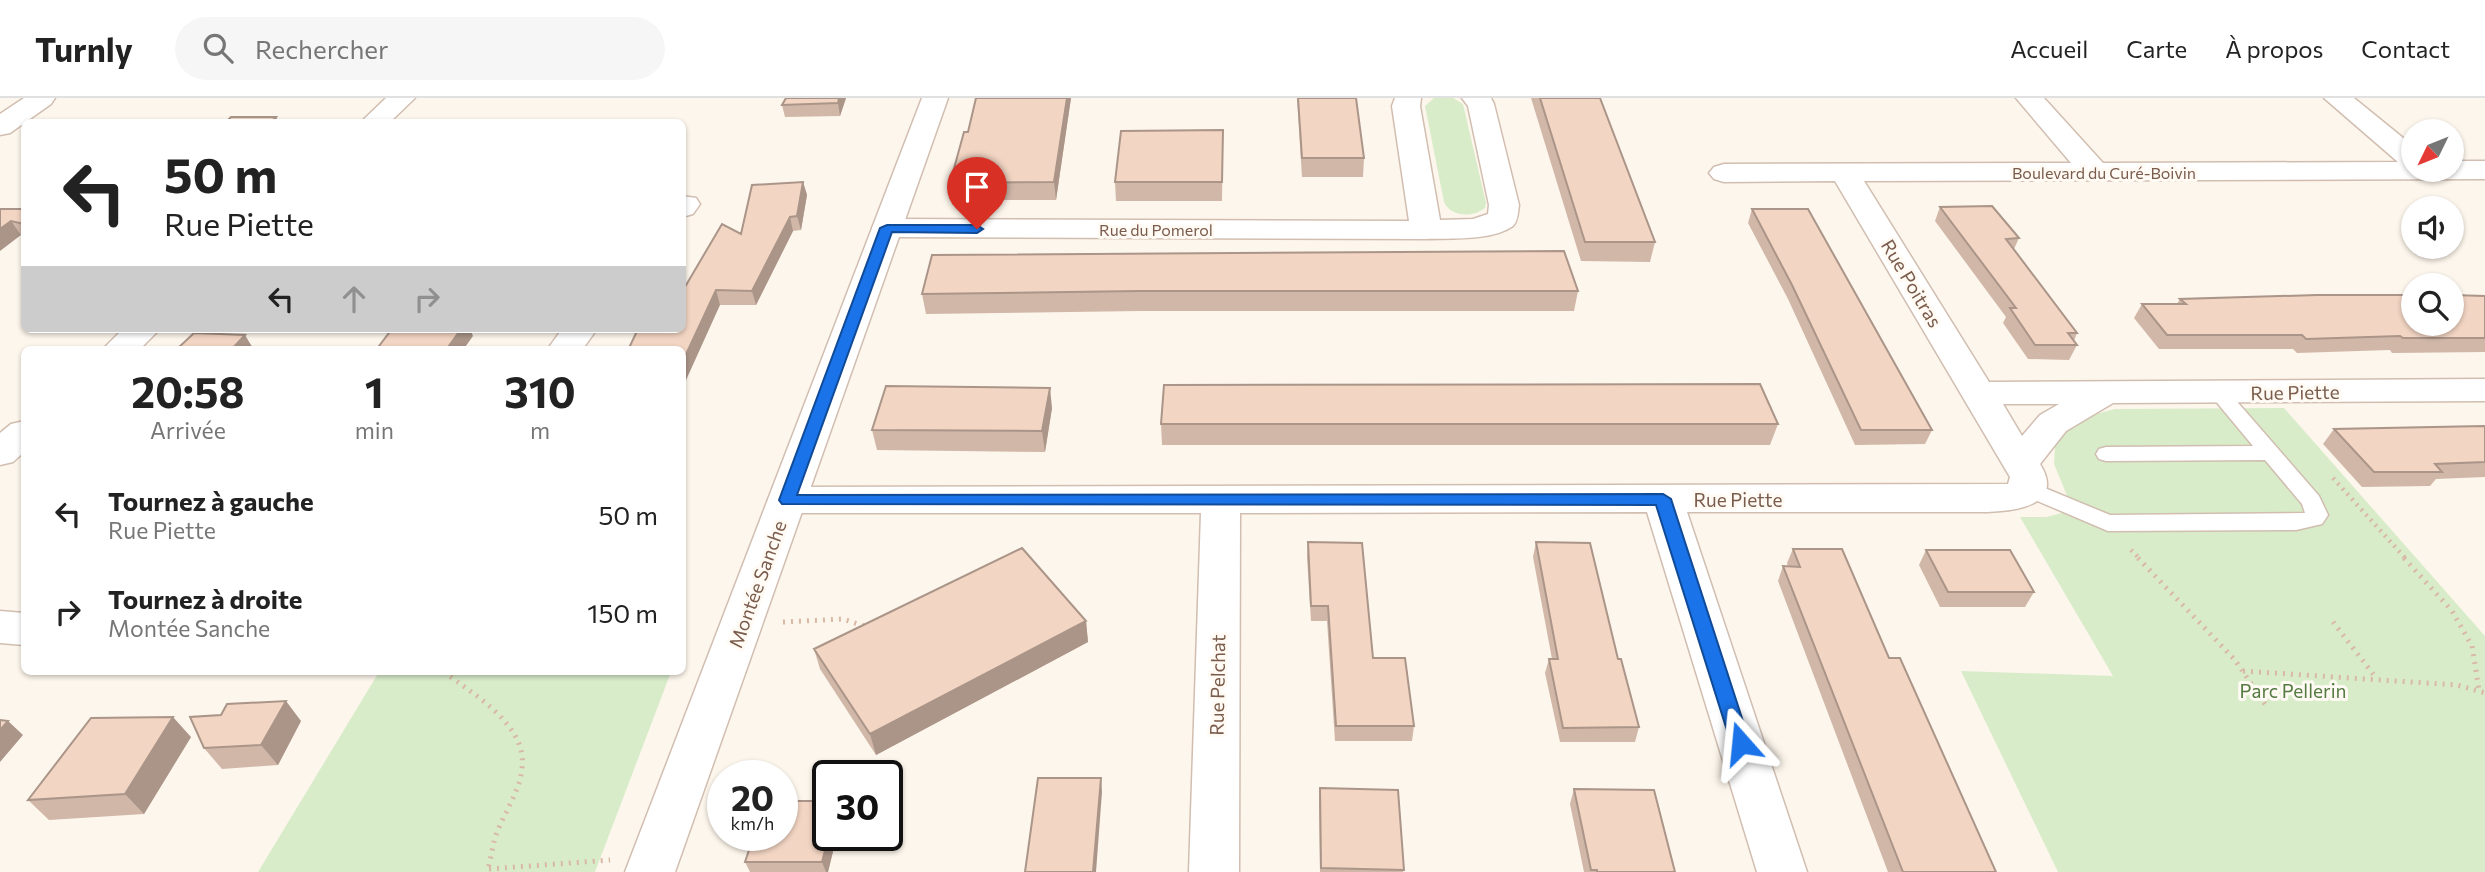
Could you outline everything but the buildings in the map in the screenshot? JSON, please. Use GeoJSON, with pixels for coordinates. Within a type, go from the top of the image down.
{"type":"FeatureCollection","features":[{"type":"Feature","properties":{"kind":"street"},"geometry":{"type":"LineString","coordinates":[[0,127],[42,98]]}},
{"type":"Feature","properties":{"kind":"street"},"geometry":{"type":"LineString","coordinates":[[378,119],[402,98]]}},
{"type":"Feature","properties":{"kind":"street","name":"Montée Sanche"},"geometry":{"type":"LineString","coordinates":[[636,865],[787,500],[935,98]]}},
{"type":"Feature","properties":{"kind":"street"},"geometry":{"type":"LineString","coordinates":[[1408,98],[1406,106],[1426,230]]}},
{"type":"Feature","properties":{"kind":"street","name":"Rue du Pomerol"},"geometry":{"type":"LineString","coordinates":[[887,228],[1477,228],[1502,219],[1504,205],[1481,104],[1475,98]]}},
{"type":"Feature","properties":{"kind":"street"},"geometry":{"type":"LineString","coordinates":[[2029,98],[2095,172]]}},
{"type":"Feature","properties":{"kind":"street"},"geometry":{"type":"LineString","coordinates":[[2337,98],[2401,150]]}},
{"type":"Feature","properties":{"kind":"street","name":"Boulevard du Curé-Boivin"},"geometry":{"type":"LineString","coordinates":[[1724,173],[2401,170]]}},
{"type":"Feature","properties":{"kind":"street","name":"Boulevard du Curé-Boivin"},"geometry":{"type":"LineString","coordinates":[[2464,170],[2485,170]]}},
{"type":"Feature","properties":{"kind":"street","name":"Rue Poitras"},"geometry":{"type":"LineString","coordinates":[[1845,174],[1979,393]]}},
{"type":"Feature","properties":{"kind":"street"},"geometry":{"type":"LineString","coordinates":[[124,346],[138,333]]}},
{"type":"Feature","properties":{"kind":"street","name":"Rue Piette"},"geometry":{"type":"LineString","coordinates":[[1979,393],[2485,390]]}},
{"type":"Feature","properties":{"kind":"street"},"geometry":{"type":"LineString","coordinates":[[1979,393],[2024,476]]}},
{"type":"Feature","properties":{"kind":"street"},"geometry":{"type":"LineString","coordinates":[[2024,476],[2053,424],[2105,393]]}},
{"type":"Feature","properties":{"kind":"street"},"geometry":{"type":"LineString","coordinates":[[0,453],[21,436]]}},
{"type":"Feature","properties":{"kind":"street","name":"Rue Piette"},"geometry":{"type":"LineString","coordinates":[[787,500],[2007,497],[2024,476]]}},
{"type":"Feature","properties":{"kind":"street","name":"Rue Pelchat"},"geometry":{"type":"LineString","coordinates":[[1214,872],[1222,499]]}},
{"type":"Feature","properties":{"kind":"street"},"geometry":{"type":"LineString","coordinates":[[1663,499],[1782,872]]}},
{"type":"Feature","properties":{"kind":"street"},"geometry":{"type":"LineString","coordinates":[[0,627],[21,629]]}},
{"type":"Feature","properties":{"kind":"lane"},"geometry":{"type":"LineString","coordinates":[[2024,476],[2108,523],[2296,522],[2314,519],[2317,515],[2311,501],[2219,393]]}},
{"type":"Feature","properties":{"kind":"lane"},"geometry":{"type":"LineString","coordinates":[[2106,454],[2271,453]]}},
{"type":"Feature","properties":{"kind":"path"},"geometry":{"type":"LineString","coordinates":[[2244,671],[2457,685],[2482,691],[2472,646],[2452,611],[2326,470]]}},
{"type":"Feature","properties":{"kind":"path"},"geometry":{"type":"LineString","coordinates":[[2127,546],[2244,671],[2265,704]]}},
{"type":"Feature","properties":{"kind":"path"},"geometry":{"type":"LineString","coordinates":[[773,622],[843,620],[865,626],[873,633]]}},
{"type":"Feature","properties":{"kind":"path"},"geometry":{"type":"LineString","coordinates":[[2333,622],[2378,680]]}},
{"type":"Feature","properties":{"kind":"path"},"geometry":{"type":"LineString","coordinates":[[448,675],[508,726],[519,740],[523,752],[519,783],[495,836],[488,871],[636,865]]}},
{"type":"Feature","properties":{"kind":"green space"},"geometry":{"type":"Polygon","coordinates":[[[1434,98],[1453,98],[1463,104],[1486,203],[1485,208],[1480,211],[1457,213],[1444,202],[1425,106],[1434,98]]]}},
{"type":"Feature","properties":{"kind":"green space","name":"Parc Pellerin"},"geometry":{"type":"Polygon","coordinates":[[[2284,408],[2485,636],[2485,872],[2058,872],[1961,671],[2113,676],[2020,517],[2046,517],[2066,512],[2068,498],[2054,464],[2055,447],[2060,435],[2085,417],[2115,409],[2284,408]]]}},
{"type":"Feature","properties":{"kind":"green space"},"geometry":{"type":"Polygon","coordinates":[[[377,675],[670,675],[595,872],[258,872],[377,675]]]}},
{"type":"Feature","properties":{"kind":"route"},"geometry":{"type":"LineString","coordinates":[[977,229],[887,228],[787,500],[1663,499],[1741,743]]}}]}
